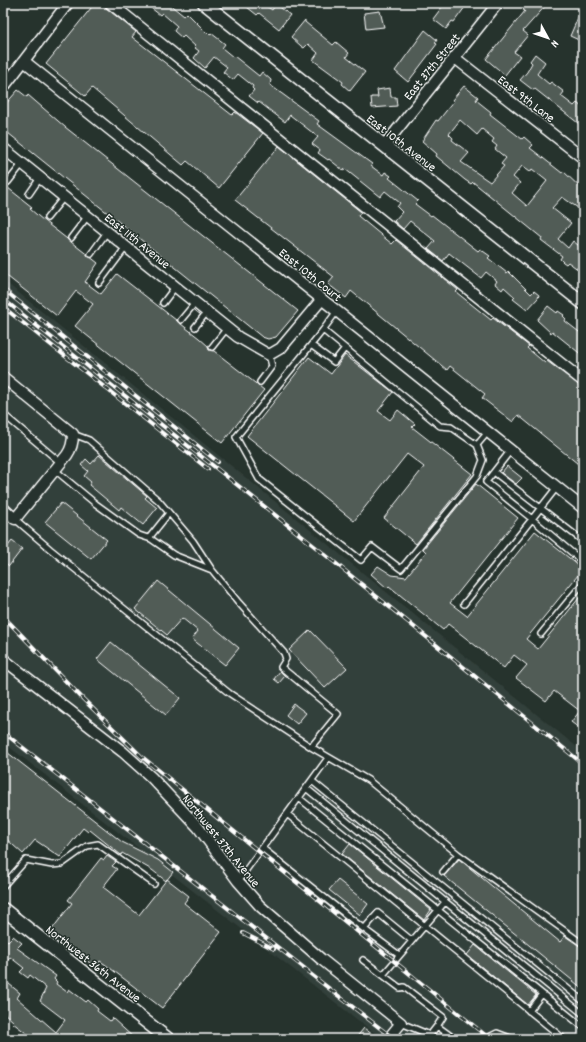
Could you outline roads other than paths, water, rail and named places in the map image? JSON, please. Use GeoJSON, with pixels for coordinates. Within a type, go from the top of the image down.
{"type":"FeatureCollection","features":[{"type":"Feature","properties":{"kind":"street"},"geometry":{"type":"LineString","coordinates":[[3,88],[68,3]]}},
{"type":"Feature","properties":{"kind":"street"},"geometry":{"type":"LineString","coordinates":[[110,3],[583,381]]}},
{"type":"Feature","properties":{"kind":"street","name":"East 10th Avenue"},"geometry":{"type":"LineString","coordinates":[[204,3],[583,302]]}},
{"type":"Feature","properties":{"kind":"street","name":"East 37th Street"},"geometry":{"type":"LineString","coordinates":[[384,146],[498,3]]}},
{"type":"Feature","properties":{"kind":"street","name":"East 9th Lane"},"geometry":{"type":"LineString","coordinates":[[455,58],[583,158]]}},
{"type":"Feature","properties":{"kind":"street","name":"East 10th Court"},"geometry":{"type":"LineString","coordinates":[[24,61],[583,508]]}},
{"type":"Feature","properties":{"kind":"street","name":"East 11th Avenue"},"geometry":{"type":"LineString","coordinates":[[3,148],[238,337],[269,355]]}},
{"type":"Feature","properties":{"kind":"street"},"geometry":{"type":"LineString","coordinates":[[269,355],[281,348],[322,299]]}},
{"type":"Feature","properties":{"kind":"street"},"geometry":{"type":"LineString","coordinates":[[3,377],[73,434],[72,448],[15,519],[3,508]]}},
{"type":"Feature","properties":{"kind":"street","name":"Northwest 37th Avenue"},"geometry":{"type":"LineString","coordinates":[[3,659],[118,748],[151,777],[204,835],[238,881],[257,903],[286,930],[401,1023]]}},
{"type":"Feature","properties":{"kind":"street","name":"Northwest 36th Avenue"},"geometry":{"type":"LineString","coordinates":[[4,911],[168,1039]]}},
{"type":"Feature","properties":{"kind":"street"},"geometry":{"type":"LineString","coordinates":[[388,1039],[401,1023]]}},
{"type":"Feature","properties":{"kind":"lane"},"geometry":{"type":"LineString","coordinates":[[8,182],[22,164]]}},
{"type":"Feature","properties":{"kind":"lane"},"geometry":{"type":"LineString","coordinates":[[28,194],[40,178]]}},
{"type":"Feature","properties":{"kind":"lane"},"geometry":{"type":"LineString","coordinates":[[47,218],[64,197]]}},
{"type":"Feature","properties":{"kind":"lane"},"geometry":{"type":"LineString","coordinates":[[71,238],[88,216]]}},
{"type":"Feature","properties":{"kind":"lane"},"geometry":{"type":"LineString","coordinates":[[91,254],[107,232]]}},
{"type":"Feature","properties":{"kind":"lane"},"geometry":{"type":"LineString","coordinates":[[99,283],[126,248]]}},
{"type":"Feature","properties":{"kind":"lane"},"geometry":{"type":"LineString","coordinates":[[163,303],[175,287]]}},
{"type":"Feature","properties":{"kind":"lane"},"geometry":{"type":"LineString","coordinates":[[181,320],[195,303]]}},
{"type":"Feature","properties":{"kind":"lane"},"geometry":{"type":"LineString","coordinates":[[323,330],[440,426],[451,427],[477,445],[483,460],[477,476],[401,569],[372,547],[361,560],[259,479],[236,437],[337,311]]}},
{"type":"Feature","properties":{"kind":"lane"},"geometry":{"type":"LineString","coordinates":[[195,327],[207,312]]}},
{"type":"Feature","properties":{"kind":"lane"},"geometry":{"type":"LineString","coordinates":[[212,347],[227,328]]}},
{"type":"Feature","properties":{"kind":"lane"},"geometry":{"type":"LineString","coordinates":[[311,345],[334,362],[345,348]]}},
{"type":"Feature","properties":{"kind":"lane"},"geometry":{"type":"LineString","coordinates":[[260,382],[272,366],[269,355]]}},
{"type":"Feature","properties":{"kind":"lane"},"geometry":{"type":"LineString","coordinates":[[3,414],[96,504],[135,532],[149,538],[168,552],[212,570]]}},
{"type":"Feature","properties":{"kind":"lane"},"geometry":{"type":"LineString","coordinates":[[477,445],[488,432]]}},
{"type":"Feature","properties":{"kind":"lane"},"geometry":{"type":"LineString","coordinates":[[73,434],[89,440],[146,488],[193,541],[212,570],[244,609],[284,653],[286,659],[281,667],[338,714],[311,747]]}},
{"type":"Feature","properties":{"kind":"lane"},"geometry":{"type":"LineString","coordinates":[[510,450],[486,482],[583,562]]}},
{"type":"Feature","properties":{"kind":"lane"},"geometry":{"type":"LineString","coordinates":[[494,472],[583,541]]}},
{"type":"Feature","properties":{"kind":"lane"},"geometry":{"type":"LineString","coordinates":[[464,604],[557,487]]}},
{"type":"Feature","properties":{"kind":"lane"},"geometry":{"type":"LineString","coordinates":[[149,538],[169,513]]}},
{"type":"Feature","properties":{"kind":"lane"},"geometry":{"type":"LineString","coordinates":[[15,519],[218,686],[328,758],[368,780],[458,854],[583,944]]}},
{"type":"Feature","properties":{"kind":"lane"},"geometry":{"type":"LineString","coordinates":[[541,634],[583,583]]}},
{"type":"Feature","properties":{"kind":"lane"},"geometry":{"type":"LineString","coordinates":[[238,881],[328,758]]}},
{"type":"Feature","properties":{"kind":"lane"},"geometry":{"type":"LineString","coordinates":[[312,781],[583,1001]]}},
{"type":"Feature","properties":{"kind":"lane"},"geometry":{"type":"LineString","coordinates":[[306,788],[583,1014]]}},
{"type":"Feature","properties":{"kind":"lane"},"geometry":{"type":"LineString","coordinates":[[299,798],[583,1027]]}},
{"type":"Feature","properties":{"kind":"lane"},"geometry":{"type":"LineString","coordinates":[[287,814],[564,1039]]}},
{"type":"Feature","properties":{"kind":"lane"},"geometry":{"type":"LineString","coordinates":[[3,886],[26,860],[52,865],[62,864],[87,846],[98,844],[154,884]]}},
{"type":"Feature","properties":{"kind":"lane"},"geometry":{"type":"LineString","coordinates":[[262,848],[364,929],[399,954]]}},
{"type":"Feature","properties":{"kind":"lane"},"geometry":{"type":"LineString","coordinates":[[443,872],[458,854]]}},
{"type":"Feature","properties":{"kind":"lane"},"geometry":{"type":"LineString","coordinates":[[383,975],[399,954],[439,911],[445,902]]}},
{"type":"Feature","properties":{"kind":"lane"},"geometry":{"type":"LineString","coordinates":[[364,929],[378,913],[412,940]]}},
{"type":"Feature","properties":{"kind":"lane"},"geometry":{"type":"LineString","coordinates":[[363,960],[400,988],[404,987],[443,1017],[430,1035],[401,1023]]}},
{"type":"Feature","properties":{"kind":"lane"},"geometry":{"type":"LineString","coordinates":[[529,1011],[542,994]]}},
{"type":"Feature","properties":{"kind":"lane"},"geometry":{"type":"LineString","coordinates":[[567,1014],[573,1006]]}},
{"type":"Feature","properties":{"kind":"lane"},"geometry":{"type":"LineString","coordinates":[[437,1026],[455,1039]]}},
{"type":"Feature","properties":{"kind":"lane"},"geometry":{"type":"LineString","coordinates":[[485,1039],[497,1033],[508,1035],[513,1039]]}},
{"type":"Feature","properties":{"kind":"railway"},"geometry":{"type":"LineString","coordinates":[[3,289],[218,462]]}},
{"type":"Feature","properties":{"kind":"railway"},"geometry":{"type":"LineString","coordinates":[[3,299],[323,553],[583,764]]}},
{"type":"Feature","properties":{"kind":"railway"},"geometry":{"type":"LineString","coordinates":[[3,307],[208,469]]}},
{"type":"Feature","properties":{"kind":"railway"},"geometry":{"type":"LineString","coordinates":[[3,616],[83,699],[141,756],[490,1039]]}},
{"type":"Feature","properties":{"kind":"railway"},"geometry":{"type":"LineString","coordinates":[[3,732],[308,971]]}},
{"type":"Feature","properties":{"kind":"railway"},"geometry":{"type":"LineString","coordinates":[[243,933],[274,949]]}},
{"type":"Feature","properties":{"kind":"railway"},"geometry":{"type":"LineString","coordinates":[[304,969],[394,1039]]}}]}
